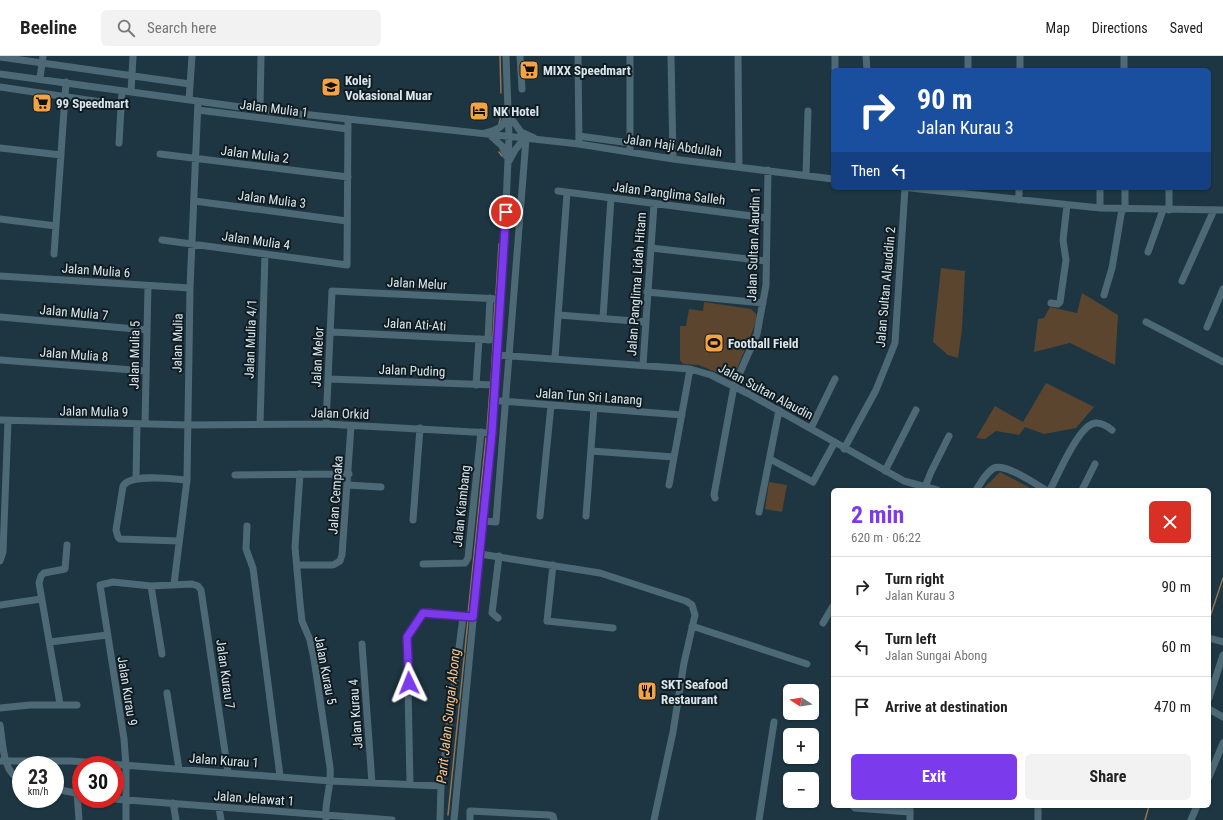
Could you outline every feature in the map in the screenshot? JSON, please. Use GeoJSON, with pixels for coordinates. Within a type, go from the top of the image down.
{"type":"FeatureCollection","features":[{"type":"Feature","properties":{"kind":"street"},"geometry":{"type":"LineString","coordinates":[[131,92],[133,56]]}},
{"type":"Feature","properties":{"kind":"street"},"geometry":{"type":"LineString","coordinates":[[189,100],[192,56]]}},
{"type":"Feature","properties":{"kind":"street"},"geometry":{"type":"LineString","coordinates":[[260,109],[261,56]]}},
{"type":"Feature","properties":{"kind":"street"},"geometry":{"type":"LineString","coordinates":[[454,820],[454,749],[457,718],[465,649],[473,617],[492,433],[508,165],[509,137],[506,56]]}},
{"type":"Feature","properties":{"kind":"street"},"geometry":{"type":"LineString","coordinates":[[520,56],[522,89]]}},
{"type":"Feature","properties":{"kind":"street"},"geometry":{"type":"LineString","coordinates":[[578,56],[579,144]]}},
{"type":"Feature","properties":{"kind":"street"},"geometry":{"type":"LineString","coordinates":[[630,56],[630,152]]}},
{"type":"Feature","properties":{"kind":"street"},"geometry":{"type":"LineString","coordinates":[[671,56],[673,158]]}},
{"type":"Feature","properties":{"kind":"street"},"geometry":{"type":"LineString","coordinates":[[738,56],[739,166]]}},
{"type":"Feature","properties":{"kind":"street"},"geometry":{"type":"LineString","coordinates":[[835,56],[835,68]]}},
{"type":"Feature","properties":{"kind":"street"},"geometry":{"type":"LineString","coordinates":[[866,56],[867,68]]}},
{"type":"Feature","properties":{"kind":"street"},"geometry":{"type":"LineString","coordinates":[[968,56],[968,68]]}},
{"type":"Feature","properties":{"kind":"street"},"geometry":{"type":"LineString","coordinates":[[1020,56],[1020,68]]}},
{"type":"Feature","properties":{"kind":"street"},"geometry":{"type":"LineString","coordinates":[[1124,56],[1124,68]]}},
{"type":"Feature","properties":{"kind":"street"},"geometry":{"type":"LineString","coordinates":[[0,57],[43,59],[132,76],[190,84]]}},
{"type":"Feature","properties":{"kind":"street"},"geometry":{"type":"LineString","coordinates":[[40,78],[43,59]]}},
{"type":"Feature","properties":{"kind":"street","name":"Jalan Haji Abdullah"},"geometry":{"type":"LineString","coordinates":[[0,74],[40,78],[260,109],[579,144],[831,179]]}},
{"type":"Feature","properties":{"kind":"street"},"geometry":{"type":"LineString","coordinates":[[506,77],[521,77]]}},
{"type":"Feature","properties":{"kind":"street"},"geometry":{"type":"LineString","coordinates":[[54,254],[66,82]]}},
{"type":"Feature","properties":{"kind":"street"},"geometry":{"type":"LineString","coordinates":[[0,87],[121,105]]}},
{"type":"Feature","properties":{"kind":"street"},"geometry":{"type":"LineString","coordinates":[[119,143],[122,90]]}},
{"type":"Feature","properties":{"kind":"street","name":"Jalan Mulia"},"geometry":{"type":"LineString","coordinates":[[174,584],[187,480],[190,288],[198,101]]}},
{"type":"Feature","properties":{"kind":"street","name":"Jalan Mulia 1"},"geometry":{"type":"LineString","coordinates":[[198,110],[348,129]]}},
{"type":"Feature","properties":{"kind":"street"},"geometry":{"type":"LineString","coordinates":[[806,175],[808,111]]}},
{"type":"Feature","properties":{"kind":"street"},"geometry":{"type":"LineString","coordinates":[[481,134],[498,129],[503,125],[508,113]]}},
{"type":"Feature","properties":{"kind":"street"},"geometry":{"type":"LineString","coordinates":[[508,113],[521,132],[540,140]]}},
{"type":"Feature","properties":{"kind":"street"},"geometry":{"type":"LineString","coordinates":[[347,220],[348,119]]}},
{"type":"Feature","properties":{"kind":"street"},"geometry":{"type":"LineString","coordinates":[[489,135],[502,146],[508,165]]}},
{"type":"Feature","properties":{"kind":"street"},"geometry":{"type":"LineString","coordinates":[[578,136],[630,142]]}},
{"type":"Feature","properties":{"kind":"street"},"geometry":{"type":"LineString","coordinates":[[508,165],[515,150],[525,139]]}},
{"type":"Feature","properties":{"kind":"street"},"geometry":{"type":"LineString","coordinates":[[484,521],[496,522],[525,139]]}},
{"type":"Feature","properties":{"kind":"street"},"geometry":{"type":"LineString","coordinates":[[0,148],[61,155]]}},
{"type":"Feature","properties":{"kind":"street","name":"Jalan Mulia 2"},"geometry":{"type":"LineString","coordinates":[[160,154],[348,177]]}},
{"type":"Feature","properties":{"kind":"street","name":"Jalan Sultan Alaudin 1"},"geometry":{"type":"LineString","coordinates":[[715,498],[734,386],[757,334],[764,304],[768,170]]}},
{"type":"Feature","properties":{"kind":"street","name":"Jalan Sultan Alauddin 2"},"geometry":{"type":"LineString","coordinates":[[844,449],[876,390],[895,343],[905,190]]}},
{"type":"Feature","properties":{"kind":"street"},"geometry":{"type":"LineString","coordinates":[[946,190],[968,191],[1019,200],[1100,208],[1223,210]]}},
{"type":"Feature","properties":{"kind":"street"},"geometry":{"type":"LineString","coordinates":[[1019,190],[1019,200]]}},
{"type":"Feature","properties":{"kind":"street"},"geometry":{"type":"LineString","coordinates":[[1100,190],[1100,208]]}},
{"type":"Feature","properties":{"kind":"street"},"geometry":{"type":"LineString","coordinates":[[1104,295],[1112,268],[1124,209],[1125,190]]}},
{"type":"Feature","properties":{"kind":"street"},"geometry":{"type":"LineString","coordinates":[[1148,252],[1166,210],[1168,190]]}},
{"type":"Feature","properties":{"kind":"street","name":"Jalan Panglima Salleh"},"geometry":{"type":"LineString","coordinates":[[558,191],[767,218]]}},
{"type":"Feature","properties":{"kind":"street"},"geometry":{"type":"LineString","coordinates":[[555,358],[567,193]]}},
{"type":"Feature","properties":{"kind":"street"},"geometry":{"type":"LineString","coordinates":[[602,318],[611,198]]}},
{"type":"Feature","properties":{"kind":"street","name":"Jalan Mulia 3"},"geometry":{"type":"LineString","coordinates":[[194,201],[347,220]]}},
{"type":"Feature","properties":{"kind":"street","name":"Jalan Panglima Lidah Hitam"},"geometry":{"type":"LineString","coordinates":[[643,365],[654,204]]}},
{"type":"Feature","properties":{"kind":"street"},"geometry":{"type":"LineString","coordinates":[[1051,303],[1058,304],[1060,302],[1066,260],[1063,235],[1067,205]]}},
{"type":"Feature","properties":{"kind":"street"},"geometry":{"type":"LineString","coordinates":[[1182,280],[1214,210]]}},
{"type":"Feature","properties":{"kind":"street"},"geometry":{"type":"LineString","coordinates":[[0,219],[56,226]]}},
{"type":"Feature","properties":{"kind":"street","name":"Jalan Mulia 4"},"geometry":{"type":"LineString","coordinates":[[162,240],[347,265],[347,220]]}},
{"type":"Feature","properties":{"kind":"street"},"geometry":{"type":"LineString","coordinates":[[651,248],[766,260]]}},
{"type":"Feature","properties":{"kind":"street","name":"Jalan Mulia 4/1"},"geometry":{"type":"LineString","coordinates":[[260,424],[265,254]]}},
{"type":"Feature","properties":{"kind":"street","name":"Jalan Mulia 6"},"geometry":{"type":"LineString","coordinates":[[0,276],[190,288]]}},
{"type":"Feature","properties":{"kind":"street","name":"Jalan Mulia 5"},"geometry":{"type":"LineString","coordinates":[[136,479],[146,371],[148,286]]}},
{"type":"Feature","properties":{"kind":"street"},"geometry":{"type":"LineString","coordinates":[[1207,327],[1223,289]]}},
{"type":"Feature","properties":{"kind":"street","name":"Jalan Melur"},"geometry":{"type":"LineString","coordinates":[[332,291],[501,299]]}},
{"type":"Feature","properties":{"kind":"street","name":"Jalan Melor"},"geometry":{"type":"LineString","coordinates":[[326,424],[332,291]]}},
{"type":"Feature","properties":{"kind":"street"},"geometry":{"type":"LineString","coordinates":[[647,292],[764,304]]}},
{"type":"Feature","properties":{"kind":"street"},"geometry":{"type":"LineString","coordinates":[[488,340],[490,298]]}},
{"type":"Feature","properties":{"kind":"street"},"geometry":{"type":"LineString","coordinates":[[558,315],[646,322]]}},
{"type":"Feature","properties":{"kind":"street","name":"Jalan Mulia 7"},"geometry":{"type":"LineString","coordinates":[[0,317],[147,330]]}},
{"type":"Feature","properties":{"kind":"street"},"geometry":{"type":"LineString","coordinates":[[1146,322],[1223,362]]}},
{"type":"Feature","properties":{"kind":"street","name":"Jalan Ati-Ati"},"geometry":{"type":"LineString","coordinates":[[331,332],[498,340]]}},
{"type":"Feature","properties":{"kind":"street"},"geometry":{"type":"LineString","coordinates":[[476,385],[479,339]]}},
{"type":"Feature","properties":{"kind":"street","name":"Jalan Sultan Alaudin"},"geometry":{"type":"LineString","coordinates":[[497,355],[555,358],[690,369],[711,375],[811,428],[844,449],[904,481],[929,488]]}},
{"type":"Feature","properties":{"kind":"street","name":"Jalan Mulia 8"},"geometry":{"type":"LineString","coordinates":[[0,360],[146,371]]}},
{"type":"Feature","properties":{"kind":"street"},"geometry":{"type":"LineString","coordinates":[[669,485],[690,369]]}},
{"type":"Feature","properties":{"kind":"street","name":"Jalan Puding"},"geometry":{"type":"LineString","coordinates":[[328,379],[495,385]]}},
{"type":"Feature","properties":{"kind":"street"},"geometry":{"type":"LineString","coordinates":[[811,428],[836,379]]}},
{"type":"Feature","properties":{"kind":"street","name":"Jalan Tun Sri Lanang"},"geometry":{"type":"LineString","coordinates":[[494,401],[682,415]]}},
{"type":"Feature","properties":{"kind":"street"},"geometry":{"type":"LineString","coordinates":[[540,516],[551,405]]}},
{"type":"Feature","properties":{"kind":"street"},"geometry":{"type":"LineString","coordinates":[[586,516],[594,408]]}},
{"type":"Feature","properties":{"kind":"street"},"geometry":{"type":"LineString","coordinates":[[759,512],[778,410]]}},
{"type":"Feature","properties":{"kind":"street"},"geometry":{"type":"LineString","coordinates":[[885,471],[916,410]]}},
{"type":"Feature","properties":{"kind":"street","name":"Jalan Mulia 9"},"geometry":{"type":"LineString","coordinates":[[0,420],[188,425]]}},
{"type":"Feature","properties":{"kind":"street"},"geometry":{"type":"LineString","coordinates":[[0,561],[3,552],[8,421]]}},
{"type":"Feature","properties":{"kind":"street"},"geometry":{"type":"LineString","coordinates":[[1051,488],[1069,453],[1086,428],[1092,424],[1098,423],[1112,430]]}},
{"type":"Feature","properties":{"kind":"street","name":"Jalan Orkid"},"geometry":{"type":"LineString","coordinates":[[188,425],[326,424],[492,433]]}},
{"type":"Feature","properties":{"kind":"street","name":"Jalan Cempaka"},"geometry":{"type":"LineString","coordinates":[[297,565],[337,564],[340,561],[342,555],[349,474],[351,426]]}},
{"type":"Feature","properties":{"kind":"street"},"geometry":{"type":"LineString","coordinates":[[413,520],[420,428]]}},
{"type":"Feature","properties":{"kind":"street","name":"Jalan Kiambang"},"geometry":{"type":"LineString","coordinates":[[423,564],[464,563],[468,558],[480,432]]}},
{"type":"Feature","properties":{"kind":"street"},"geometry":{"type":"LineString","coordinates":[[925,487],[949,436]]}},
{"type":"Feature","properties":{"kind":"street"},"geometry":{"type":"LineString","coordinates":[[770,459],[813,482],[835,442]]}},
{"type":"Feature","properties":{"kind":"street"},"geometry":{"type":"LineString","coordinates":[[591,451],[674,457]]}},
{"type":"Feature","properties":{"kind":"street"},"geometry":{"type":"LineString","coordinates":[[1083,488],[1095,464]]}},
{"type":"Feature","properties":{"kind":"street"},"geometry":{"type":"LineString","coordinates":[[977,488],[989,472],[994,468],[1003,467],[1042,488]]}},
{"type":"Feature","properties":{"kind":"street","name":"Jalan Kurau 5"},"geometry":{"type":"LineString","coordinates":[[300,474],[295,547],[302,621],[310,640],[314,659],[331,781],[326,817]]}},
{"type":"Feature","properties":{"kind":"street"},"geometry":{"type":"LineString","coordinates":[[235,475],[349,474]]}},
{"type":"Feature","properties":{"kind":"street"},"geometry":{"type":"LineString","coordinates":[[179,541],[118,537],[116,530],[123,486],[127,482],[136,479],[187,480]]}},
{"type":"Feature","properties":{"kind":"street"},"geometry":{"type":"LineString","coordinates":[[348,485],[381,487]]}},
{"type":"Feature","properties":{"kind":"street"},"geometry":{"type":"LineString","coordinates":[[247,526],[246,549],[253,568],[280,776]]}},
{"type":"Feature","properties":{"kind":"street"},"geometry":{"type":"LineString","coordinates":[[60,704],[39,583],[41,576],[44,573],[50,570],[65,569],[67,545]]}},
{"type":"Feature","properties":{"kind":"street"},"geometry":{"type":"LineString","coordinates":[[480,554],[612,576],[686,601],[695,610],[684,663],[673,732],[654,820]]}},
{"type":"Feature","properties":{"kind":"street"},"geometry":{"type":"LineString","coordinates":[[498,618],[492,613],[499,556]]}},
{"type":"Feature","properties":{"kind":"street"},"geometry":{"type":"LineString","coordinates":[[553,565],[547,621],[613,628]]}},
{"type":"Feature","properties":{"kind":"street","name":"Jalan Kurau 9"},"geometry":{"type":"LineString","coordinates":[[126,820],[126,765],[124,739],[106,635],[100,585],[113,582],[151,586]]}},
{"type":"Feature","properties":{"kind":"street"},"geometry":{"type":"LineString","coordinates":[[162,654],[151,586],[174,584]]}},
{"type":"Feature","properties":{"kind":"street","name":"Jalan Kurau 7"},"geometry":{"type":"LineString","coordinates":[[174,584],[192,584],[198,586],[203,596],[228,772]]}},
{"type":"Feature","properties":{"kind":"street"},"geometry":{"type":"LineString","coordinates":[[0,605],[41,599]]}},
{"type":"Feature","properties":{"kind":"street"},"geometry":{"type":"LineString","coordinates":[[823,623],[831,609]]}},
{"type":"Feature","properties":{"kind":"street"},"geometry":{"type":"LineString","coordinates":[[410,784],[407,637],[423,613],[473,617]]}},
{"type":"Feature","properties":{"kind":"street"},"geometry":{"type":"LineString","coordinates":[[463,617],[465,649]]}},
{"type":"Feature","properties":{"kind":"street"},"geometry":{"type":"LineString","coordinates":[[692,626],[808,664]]}},
{"type":"Feature","properties":{"kind":"street"},"geometry":{"type":"LineString","coordinates":[[50,642],[106,635]]}},
{"type":"Feature","properties":{"kind":"street"},"geometry":{"type":"LineString","coordinates":[[1211,639],[1223,642]]}},
{"type":"Feature","properties":{"kind":"street","name":"Jalan Kurau 4"},"geometry":{"type":"LineString","coordinates":[[362,644],[372,783]]}},
{"type":"Feature","properties":{"kind":"street"},"geometry":{"type":"LineString","coordinates":[[1211,693],[1221,666],[1223,655]]}},
{"type":"Feature","properties":{"kind":"street"},"geometry":{"type":"LineString","coordinates":[[440,820],[441,786],[454,749],[463,666]]}},
{"type":"Feature","properties":{"kind":"street"},"geometry":{"type":"LineString","coordinates":[[167,693],[179,769]]}},
{"type":"Feature","properties":{"kind":"street"},"geometry":{"type":"LineString","coordinates":[[0,708],[60,704],[77,705]]}},
{"type":"Feature","properties":{"kind":"street"},"geometry":{"type":"LineString","coordinates":[[1211,710],[1223,717]]}},
{"type":"Feature","properties":{"kind":"street"},"geometry":{"type":"LineString","coordinates":[[760,820],[774,722]]}},
{"type":"Feature","properties":{"kind":"street"},"geometry":{"type":"LineString","coordinates":[[0,725],[3,761],[12,771]]}},
{"type":"Feature","properties":{"kind":"street"},"geometry":{"type":"LineString","coordinates":[[1211,772],[1223,743]]}},
{"type":"Feature","properties":{"kind":"street","name":"Jalan Kurau 1"},"geometry":{"type":"LineString","coordinates":[[3,761],[71,761],[331,781],[441,786]]}},
{"type":"Feature","properties":{"kind":"street","name":"Jalan Jelawat 1"},"geometry":{"type":"LineString","coordinates":[[125,801],[173,803],[326,817],[392,820]]}},
{"type":"Feature","properties":{"kind":"street"},"geometry":{"type":"LineString","coordinates":[[173,803],[176,820]]}},
{"type":"Feature","properties":{"kind":"street"},"geometry":{"type":"LineString","coordinates":[[79,808],[79,820]]}},
{"type":"Feature","properties":{"kind":"street"},"geometry":{"type":"LineString","coordinates":[[219,808],[222,820]]}},
{"type":"Feature","properties":{"kind":"street"},"geometry":{"type":"LineString","coordinates":[[878,808],[910,809],[910,820]]}},
{"type":"Feature","properties":{"kind":"street"},"geometry":{"type":"LineString","coordinates":[[1038,808],[1038,820]]}},
{"type":"Feature","properties":{"kind":"street"},"geometry":{"type":"LineString","coordinates":[[1191,820],[1196,808]]}},
{"type":"Feature","properties":{"kind":"street"},"geometry":{"type":"LineString","coordinates":[[470,820],[470,811],[549,815],[553,816],[554,820]]}},
{"type":"Feature","properties":{"kind":"shaded area"},"geometry":{"type":"Polygon","coordinates":[[[941,268],[965,271],[962,329],[958,358],[948,355],[933,342],[941,268]]]}},
{"type":"Feature","properties":{"kind":"shaded area"},"geometry":{"type":"Polygon","coordinates":[[[1082,293],[1118,315],[1115,365],[1070,343],[1034,352],[1038,319],[1044,318],[1050,307],[1077,313],[1082,293]]]}},
{"type":"Feature","properties":{"kind":"shaded area","name":"Football Field"},"geometry":{"type":"Polygon","coordinates":[[[704,302],[751,309],[756,314],[757,320],[734,376],[730,378],[699,365],[683,364],[680,360],[680,326],[686,326],[689,309],[703,311],[704,302]]]}},
{"type":"Feature","properties":{"kind":"shaded area"},"geometry":{"type":"Polygon","coordinates":[[[1046,383],[1094,407],[1076,428],[1044,434],[1025,427],[1019,435],[996,431],[985,439],[976,438],[995,406],[1023,422],[1046,383]]]}},
{"type":"Feature","properties":{"kind":"shaded area"},"geometry":{"type":"Polygon","coordinates":[[[1000,472],[1030,488],[984,488],[1000,472]]]}},
{"type":"Feature","properties":{"kind":"shaded area"},"geometry":{"type":"Polygon","coordinates":[[[769,482],[787,485],[782,512],[765,509],[769,482]]]}},
{"type":"Feature","properties":{"kind":"waterway","name":"Parit Jalan Sungai Abong"},"geometry":{"type":"LineString","coordinates":[[500,56],[501,93]]}},
{"type":"Feature","properties":{"kind":"waterway","name":"Parit Jalan Sungai Abong"},"geometry":{"type":"LineString","coordinates":[[499,124],[502,112]]}},
{"type":"Feature","properties":{"kind":"waterway","name":"Parit Jalan Sungai Abong"},"geometry":{"type":"LineString","coordinates":[[499,152],[502,156]]}},
{"type":"Feature","properties":{"kind":"waterway","name":"Parit Jalan Sungai Abong"},"geometry":{"type":"LineString","coordinates":[[496,294],[499,244]]}},
{"type":"Feature","properties":{"kind":"waterway","name":"Parit Jalan Sungai Abong"},"geometry":{"type":"LineString","coordinates":[[493,336],[495,303]]}},
{"type":"Feature","properties":{"kind":"waterway","name":"Parit Jalan Sungai Abong"},"geometry":{"type":"LineString","coordinates":[[491,381],[493,344]]}},
{"type":"Feature","properties":{"kind":"waterway","name":"Parit Jalan Sungai Abong"},"geometry":{"type":"LineString","coordinates":[[487,430],[490,389]]}},
{"type":"Feature","properties":{"kind":"waterway","name":"Parit Jalan Sungai Abong"},"geometry":{"type":"LineString","coordinates":[[468,614],[486,438]]}},
{"type":"Feature","properties":{"kind":"waterway"},"geometry":{"type":"LineString","coordinates":[[1211,614],[1223,578]]}},
{"type":"Feature","properties":{"kind":"waterway","name":"Parit Jalan Sungai Abong"},"geometry":{"type":"LineString","coordinates":[[448,815],[468,620]]}},
{"type":"Feature","properties":{"kind":"waterway"},"geometry":{"type":"LineString","coordinates":[[1145,820],[1148,808]]}},
{"type":"Feature","properties":{"kind":"place","name":"MIXX Speedmart"},"geometry":{"type":"Point","coordinates":[529,70]}},
{"type":"Feature","properties":{"kind":"place","name":"Kolej Vokasional Muar"},"geometry":{"type":"Point","coordinates":[331,87]}},
{"type":"Feature","properties":{"kind":"place","name":"99 Speedmart"},"geometry":{"type":"Point","coordinates":[42,103]}},
{"type":"Feature","properties":{"kind":"place","name":"NK Hotel"},"geometry":{"type":"Point","coordinates":[479,111]}},
{"type":"Feature","properties":{"kind":"place","name":"Football Field"},"geometry":{"type":"Point","coordinates":[714,343]}},
{"type":"Feature","properties":{"kind":"place","name":"SKT Seafood Restaurant"},"geometry":{"type":"Point","coordinates":[647,691]}},
{"type":"Feature","properties":{"kind":"route"},"geometry":{"type":"LineString","coordinates":[[409,683],[407,637],[408,633],[420,616],[423,613],[429,612],[450,616],[473,617],[492,433],[506,212]]}}]}
